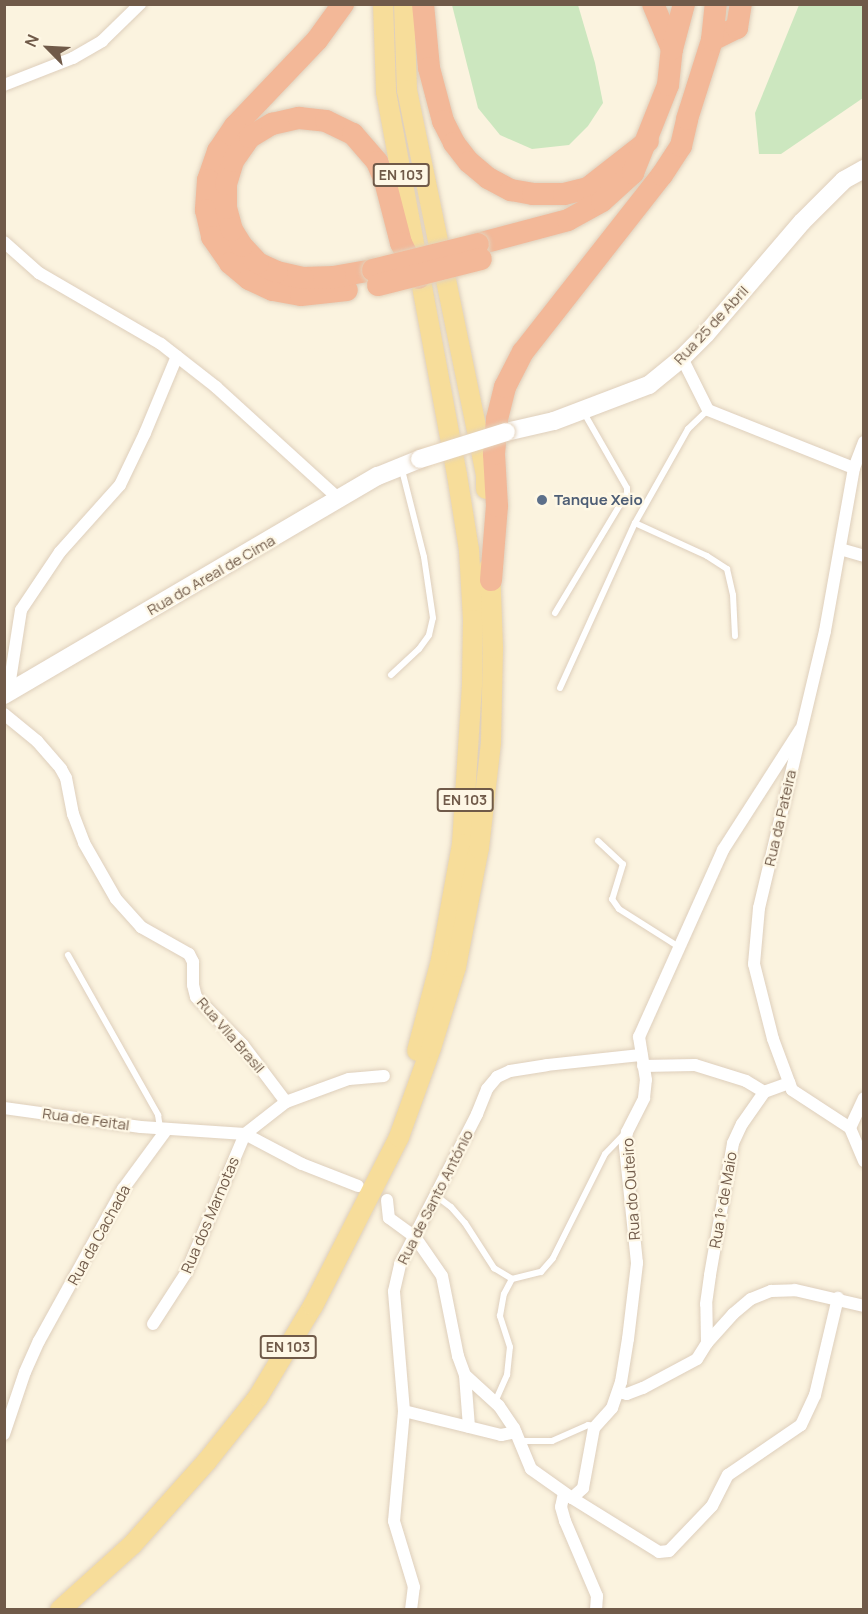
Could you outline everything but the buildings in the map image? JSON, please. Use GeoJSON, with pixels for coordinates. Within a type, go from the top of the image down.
{"type":"FeatureCollection","features":[{"type":"Feature","properties":{"kind":"highway"},"geometry":{"type":"LineString","coordinates":[[343,4],[317,40],[235,126],[218,151],[208,180],[206,210],[213,237],[230,263],[249,279],[273,290],[301,295],[479,251],[569,236],[610,213],[656,169],[687,119]]}},
{"type":"Feature","properties":{"kind":"highway"},"geometry":{"type":"LineString","coordinates":[[423,4],[429,68],[443,121],[454,143],[469,162],[488,178],[511,189],[533,194],[564,194],[588,188],[648,141]]}},
{"type":"Feature","properties":{"kind":"highway"},"geometry":{"type":"LineString","coordinates":[[653,4],[672,49]]}},
{"type":"Feature","properties":{"kind":"highway"},"geometry":{"type":"LineString","coordinates":[[665,4],[672,49]]}},
{"type":"Feature","properties":{"kind":"highway"},"geometry":{"type":"LineString","coordinates":[[479,251],[568,220],[602,201],[633,173],[648,141],[668,85],[672,49],[671,4]]}},
{"type":"Feature","properties":{"kind":"highway"},"geometry":{"type":"LineString","coordinates":[[672,49],[684,4]]}},
{"type":"Feature","properties":{"kind":"highway"},"geometry":{"type":"LineString","coordinates":[[703,4],[701,22],[712,40]]}},
{"type":"Feature","properties":{"kind":"highway"},"geometry":{"type":"LineString","coordinates":[[490,580],[497,506],[494,454],[505,387],[523,352],[663,175],[681,146],[687,119],[712,40],[716,4]]}},
{"type":"Feature","properties":{"kind":"highway"},"geometry":{"type":"LineString","coordinates":[[712,40],[729,26],[731,4]]}},
{"type":"Feature","properties":{"kind":"highway"},"geometry":{"type":"LineString","coordinates":[[712,40],[736,28],[741,4]]}},
{"type":"Feature","properties":{"kind":"highway"},"geometry":{"type":"LineString","coordinates":[[376,277],[303,278],[278,272],[258,263],[242,246],[232,230],[226,208],[226,184],[233,161],[250,137],[272,124],[299,118],[326,121],[353,134],[377,162],[385,181],[401,243],[421,282]]}},
{"type":"Feature","properties":{"kind":"main road","name":"EN 103"},"geometry":{"type":"LineString","coordinates":[[356,1223],[392,1133],[441,960],[462,844],[472,685],[469,550],[458,475],[386,92],[383,4]]}},
{"type":"Feature","properties":{"kind":"main road","name":"EN 103"},"geometry":{"type":"LineString","coordinates":[[60,1610],[132,1545],[207,1461],[258,1397],[313,1306],[399,1137],[431,1048],[456,967],[479,848],[491,742],[493,648],[486,474],[407,90],[404,4]]}},
{"type":"Feature","properties":{"kind":"main road","name":"Rua 25 de Abril"},"geometry":{"type":"LineString","coordinates":[[420,459],[507,432],[554,421],[649,385],[682,358],[802,222],[844,180],[864,169]]}},
{"type":"Feature","properties":{"kind":"main road","name":"Rua do Areal de Cima"},"geometry":{"type":"LineString","coordinates":[[6,694],[378,476],[420,459]]}},
{"type":"Feature","properties":{"kind":"street"},"geometry":{"type":"LineString","coordinates":[[4,85],[73,58],[102,41],[140,4]]}},
{"type":"Feature","properties":{"kind":"street"},"geometry":{"type":"LineString","coordinates":[[4,242],[39,273],[161,344],[177,356],[216,387],[340,500]]}},
{"type":"Feature","properties":{"kind":"street"},"geometry":{"type":"LineString","coordinates":[[6,694],[21,610],[60,552],[120,485],[145,433],[177,356]]}},
{"type":"Feature","properties":{"kind":"street"},"geometry":{"type":"LineString","coordinates":[[682,358],[708,410],[854,468]]}},
{"type":"Feature","properties":{"kind":"street","name":"Rua da Pateira"},"geometry":{"type":"LineString","coordinates":[[850,1128],[792,1090],[772,1039],[754,964],[759,908],[825,631],[854,468],[864,442]]}},
{"type":"Feature","properties":{"kind":"street"},"geometry":{"type":"LineString","coordinates":[[840,549],[864,556]]}},
{"type":"Feature","properties":{"kind":"street","name":"Rua Vila Brasil"},"geometry":{"type":"LineString","coordinates":[[4,714],[37,741],[61,769],[66,778],[73,814],[84,843],[116,898],[141,927],[189,954],[193,962],[193,985],[196,997],[243,1045],[286,1102]]}},
{"type":"Feature","properties":{"kind":"street","name":"Rua do Outeiro"},"geometry":{"type":"LineString","coordinates":[[568,1496],[583,1488],[596,1426],[612,1408],[618,1392],[628,1339],[637,1263],[625,1146],[627,1132],[644,1098],[646,1080],[639,1037],[723,850],[800,730]]}},
{"type":"Feature","properties":{"kind":"street"},"geometry":{"type":"LineString","coordinates":[[642,1060],[695,1065],[746,1081],[764,1092],[789,1083]]}},
{"type":"Feature","properties":{"kind":"street","name":"Rua de Santo António"},"geometry":{"type":"LineString","coordinates":[[411,1610],[414,1587],[394,1521],[404,1411],[394,1291],[400,1264],[477,1114],[487,1089],[496,1077],[510,1071],[547,1065],[642,1060]]}},
{"type":"Feature","properties":{"kind":"street"},"geometry":{"type":"LineString","coordinates":[[244,1134],[286,1102],[349,1079],[384,1076]]}},
{"type":"Feature","properties":{"kind":"street","name":"Rua 1º de Maio"},"geometry":{"type":"LineString","coordinates":[[707,1343],[707,1294],[729,1158],[742,1124],[764,1092]]}},
{"type":"Feature","properties":{"kind":"street"},"geometry":{"type":"LineString","coordinates":[[864,1098],[850,1128],[864,1161]]}},
{"type":"Feature","properties":{"kind":"street","name":"Rua de Feital"},"geometry":{"type":"LineString","coordinates":[[4,1107],[164,1129]]}},
{"type":"Feature","properties":{"kind":"street"},"geometry":{"type":"LineString","coordinates":[[164,1129],[244,1134],[302,1164],[358,1186]]}},
{"type":"Feature","properties":{"kind":"street","name":"Rua da Cachada"},"geometry":{"type":"LineString","coordinates":[[4,1434],[25,1372],[39,1341],[123,1189],[164,1129]]}},
{"type":"Feature","properties":{"kind":"street","name":"Rua dos Marnotas"},"geometry":{"type":"LineString","coordinates":[[153,1324],[186,1273],[244,1134]]}},
{"type":"Feature","properties":{"kind":"street"},"geometry":{"type":"LineString","coordinates":[[387,1200],[389,1218],[415,1237],[442,1276],[458,1356],[465,1375],[469,1427]]}},
{"type":"Feature","properties":{"kind":"street"},"geometry":{"type":"LineString","coordinates":[[618,1392],[627,1394],[643,1388],[697,1359],[707,1343],[733,1314],[751,1299],[771,1291],[795,1290],[838,1298],[864,1306]]}},
{"type":"Feature","properties":{"kind":"street"},"geometry":{"type":"LineString","coordinates":[[465,1375],[495,1402],[518,1437],[531,1469],[568,1496],[659,1552],[669,1551],[712,1506],[728,1475],[801,1425],[816,1395],[838,1298]]}},
{"type":"Feature","properties":{"kind":"street"},"geometry":{"type":"LineString","coordinates":[[404,1411],[501,1435],[518,1437]]}},
{"type":"Feature","properties":{"kind":"street"},"geometry":{"type":"LineString","coordinates":[[568,1496],[561,1508],[597,1596],[596,1610]]}},
{"type":"Feature","properties":{"kind":"lane"},"geometry":{"type":"LineString","coordinates":[[555,613],[627,493],[627,488],[583,410]]}},
{"type":"Feature","properties":{"kind":"lane"},"geometry":{"type":"LineString","coordinates":[[560,688],[635,523],[688,429],[708,410]]}},
{"type":"Feature","properties":{"kind":"lane"},"geometry":{"type":"LineString","coordinates":[[391,675],[419,649],[429,635],[434,618],[424,557],[401,466]]}},
{"type":"Feature","properties":{"kind":"lane"},"geometry":{"type":"LineString","coordinates":[[635,523],[707,556],[727,569],[733,595],[735,636]]}},
{"type":"Feature","properties":{"kind":"lane"},"geometry":{"type":"LineString","coordinates":[[598,841],[623,864],[612,899],[618,909],[679,946]]}},
{"type":"Feature","properties":{"kind":"lane"},"geometry":{"type":"LineString","coordinates":[[68,955],[164,1129]]}},
{"type":"Feature","properties":{"kind":"lane"},"geometry":{"type":"LineString","coordinates":[[435,1195],[451,1207],[465,1223],[494,1268],[512,1279],[541,1272],[553,1258],[605,1154],[627,1132]]}},
{"type":"Feature","properties":{"kind":"lane"},"geometry":{"type":"LineString","coordinates":[[495,1402],[507,1375],[510,1347],[500,1316],[504,1294],[512,1279]]}},
{"type":"Feature","properties":{"kind":"lane"},"geometry":{"type":"LineString","coordinates":[[518,1437],[552,1441],[588,1425],[596,1426]]}},
{"type":"Feature","properties":{"kind":"green space"},"geometry":{"type":"Polygon","coordinates":[[[452,5],[578,5],[595,63],[603,103],[588,126],[569,145],[532,149],[500,135],[478,108],[452,5]]]}},
{"type":"Feature","properties":{"kind":"green space"},"geometry":{"type":"Polygon","coordinates":[[[799,5],[863,5],[863,98],[781,154],[759,154],[755,113],[799,5]]]}},
{"type":"Feature","properties":{"kind":"place","name":"Tanque Xeio"},"geometry":{"type":"Point","coordinates":[542,500]}}]}
